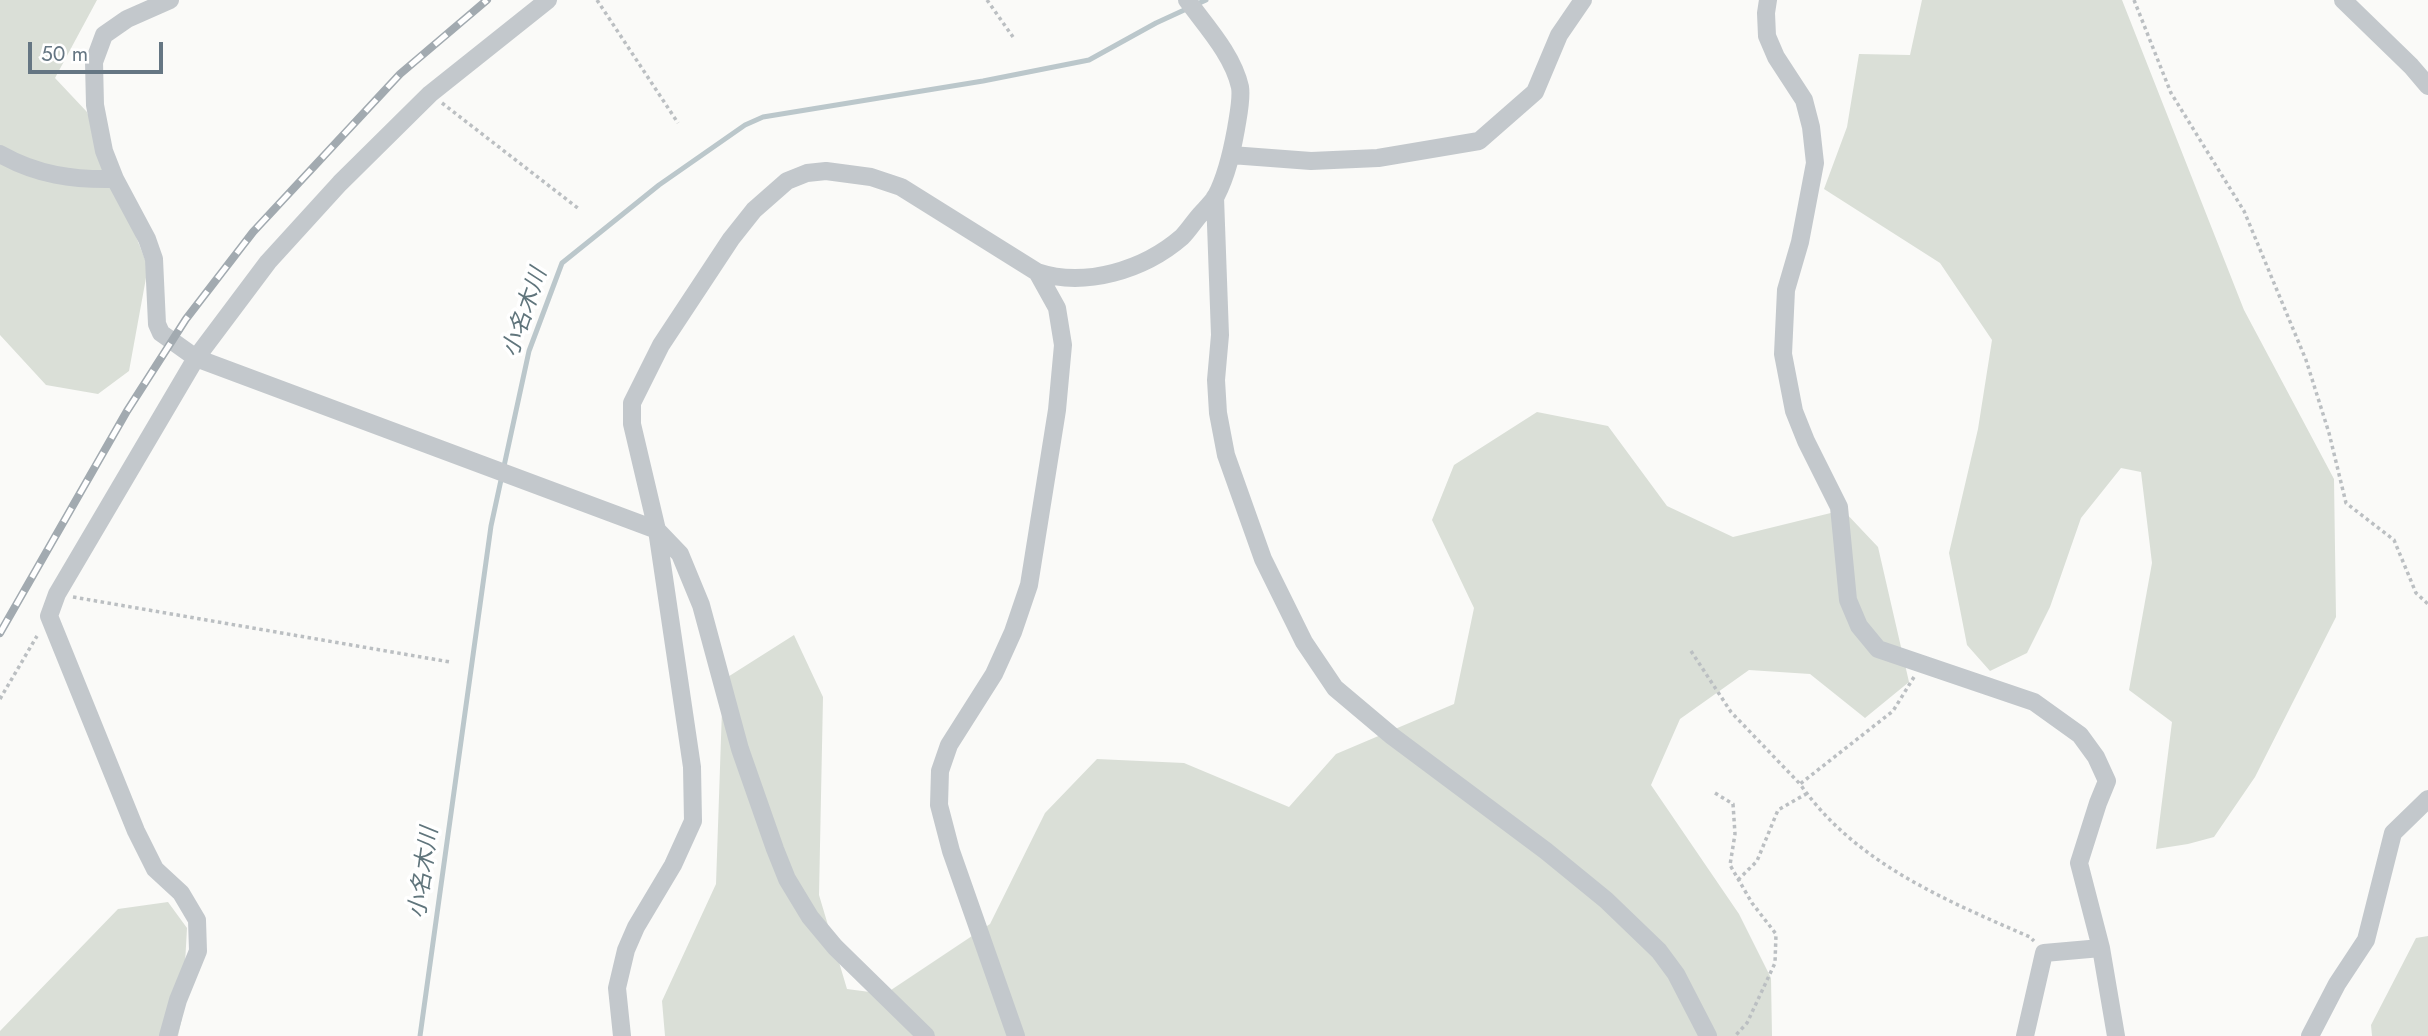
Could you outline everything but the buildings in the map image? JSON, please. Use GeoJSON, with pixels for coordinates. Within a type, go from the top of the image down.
{"type":"FeatureCollection","features":[{"type":"Feature","properties":{"kind":"street"},"geometry":{"type":"LineString","coordinates":[[170,0],[127,19],[104,35],[94,61],[95,105],[104,151],[154,259],[157,324],[161,333],[196,358],[657,530],[680,554],[701,605],[740,749],[788,879],[810,917],[835,947],[926,1036]]}},
{"type":"Feature","properties":{"kind":"street"},"geometry":{"type":"LineString","coordinates":[[168,1036],[178,1000],[198,951],[197,919],[181,893],[155,869],[136,831],[49,616],[57,594],[196,358],[268,262],[340,183],[429,94],[548,0]]}},
{"type":"Feature","properties":{"kind":"street"},"geometry":{"type":"LineString","coordinates":[[622,1036],[617,988],[626,950],[636,927],[673,865],[693,821],[692,767],[657,530],[632,424],[632,403],[661,345],[754,210],[787,181],[807,173],[826,172],[871,177],[901,187],[1037,272],[1054,277],[1086,278],[1121,270],[1152,257],[1182,237],[1215,197],[1231,155],[1240,88],[1224,52],[1187,0]]}},
{"type":"Feature","properties":{"kind":"street"},"geometry":{"type":"LineString","coordinates":[[1231,155],[1311,161],[1378,158],[1479,141],[1535,92],[1559,35],[1583,0]]}},
{"type":"Feature","properties":{"kind":"street"},"geometry":{"type":"LineString","coordinates":[[1768,0],[1767,36],[1776,57],[1804,100],[1811,127],[1815,163],[1800,242],[1786,290],[1783,354],[1794,411],[1839,507],[1849,600],[1859,626],[1878,649],[1921,666],[2034,702],[2080,735],[2096,757],[2107,781],[2080,863],[2101,948],[2116,1036]]}},
{"type":"Feature","properties":{"kind":"street"},"geometry":{"type":"LineString","coordinates":[[2343,0],[2428,86]]}},
{"type":"Feature","properties":{"kind":"street"},"geometry":{"type":"LineString","coordinates":[[0,154],[20,165],[77,180],[115,179]]}},
{"type":"Feature","properties":{"kind":"street"},"geometry":{"type":"LineString","coordinates":[[1215,197],[1220,335],[1216,380],[1224,445],[1263,559],[1304,642],[1335,688],[1392,736],[1546,851],[1606,900],[1659,951],[1682,986],[1708,1036]]}},
{"type":"Feature","properties":{"kind":"street"},"geometry":{"type":"LineString","coordinates":[[1017,1036],[951,851],[939,805],[940,771],[949,745],[994,674],[1013,632],[1029,585],[1057,410],[1063,345],[1058,308],[1037,272]]}},
{"type":"Feature","properties":{"kind":"street"},"geometry":{"type":"LineString","coordinates":[[2310,1036],[2337,984],[2366,940],[2393,833],[2428,799]]}},
{"type":"Feature","properties":{"kind":"street"},"geometry":{"type":"LineString","coordinates":[[2025,1036],[2044,953],[2101,948]]}},
{"type":"Feature","properties":{"kind":"path"},"geometry":{"type":"LineString","coordinates":[[597,0],[678,123]]}},
{"type":"Feature","properties":{"kind":"path"},"geometry":{"type":"LineString","coordinates":[[988,0],[1013,37]]}},
{"type":"Feature","properties":{"kind":"path"},"geometry":{"type":"LineString","coordinates":[[2134,0],[2171,93],[2244,211],[2306,360],[2329,433],[2346,503],[2394,540],[2416,593],[2428,604]]}},
{"type":"Feature","properties":{"kind":"path"},"geometry":{"type":"LineString","coordinates":[[429,94],[579,209]]}},
{"type":"Feature","properties":{"kind":"path"},"geometry":{"type":"LineString","coordinates":[[57,594],[450,662]]}},
{"type":"Feature","properties":{"kind":"path"},"geometry":{"type":"LineString","coordinates":[[0,699],[49,616]]}},
{"type":"Feature","properties":{"kind":"path"},"geometry":{"type":"LineString","coordinates":[[1691,651],[1731,712],[1853,844],[1937,897],[2030,937],[2044,953]]}},
{"type":"Feature","properties":{"kind":"path"},"geometry":{"type":"LineString","coordinates":[[1800,784],[1893,710],[1921,666]]}},
{"type":"Feature","properties":{"kind":"path"},"geometry":{"type":"LineString","coordinates":[[1715,793],[1733,804],[1735,834],[1730,865],[1752,903],[1776,934],[1775,962],[1747,1023],[1735,1036]]}},
{"type":"Feature","properties":{"kind":"path"},"geometry":{"type":"LineString","coordinates":[[1738,880],[1757,861],[1778,810],[1807,794]]}},
{"type":"Feature","properties":{"kind":"shaded area"},"geometry":{"type":"Polygon","coordinates":[[[0,0],[97,0],[55,78],[87,112],[148,267],[129,371],[98,394],[46,385],[0,335],[0,0]]]}},
{"type":"Feature","properties":{"kind":"shaded area"},"geometry":{"type":"Polygon","coordinates":[[[1922,0],[2122,0],[2244,310],[2334,479],[2336,617],[2255,777],[2214,837],[2156,849],[2172,722],[2129,690],[2152,563],[2141,472],[2121,468],[2081,518],[2050,607],[2027,653],[1990,671],[1967,645],[1949,553],[1978,429],[1992,340],[1940,263],[1824,189],[1847,127],[1859,54],[1910,55],[1922,0]]]}},
{"type":"Feature","properties":{"kind":"shaded area"},"geometry":{"type":"Polygon","coordinates":[[[1537,412],[1608,426],[1667,506],[1733,537],[1843,510],[1878,547],[1909,682],[1865,718],[1810,674],[1749,670],[1680,719],[1651,785],[1739,914],[1771,978],[1772,1036],[665,1036],[662,1001],[716,884],[723,680],[794,635],[823,697],[819,895],[847,989],[885,994],[990,924],[1045,813],[1097,759],[1184,763],[1289,807],[1336,754],[1454,704],[1474,608],[1432,520],[1454,465],[1537,412]]]}},
{"type":"Feature","properties":{"kind":"shaded area"},"geometry":{"type":"Polygon","coordinates":[[[168,902],[187,928],[182,1018],[178,1036],[0,1036],[0,1031],[118,909],[168,902]]]}},
{"type":"Feature","properties":{"kind":"shaded area"},"geometry":{"type":"Polygon","coordinates":[[[2428,936],[2428,1036],[2372,1036],[2371,1025],[2416,938],[2428,936]]]}},
{"type":"Feature","properties":{"kind":"waterway","name":"小名木川"},"geometry":{"type":"LineString","coordinates":[[420,1036],[491,526],[529,351],[562,263],[659,185],[745,125],[763,117],[983,81],[1089,60],[1156,23],[1206,0]]}},
{"type":"Feature","properties":{"kind":"railway"},"geometry":{"type":"LineString","coordinates":[[0,633],[127,411],[186,319],[253,232],[400,74],[487,0]]}}]}
